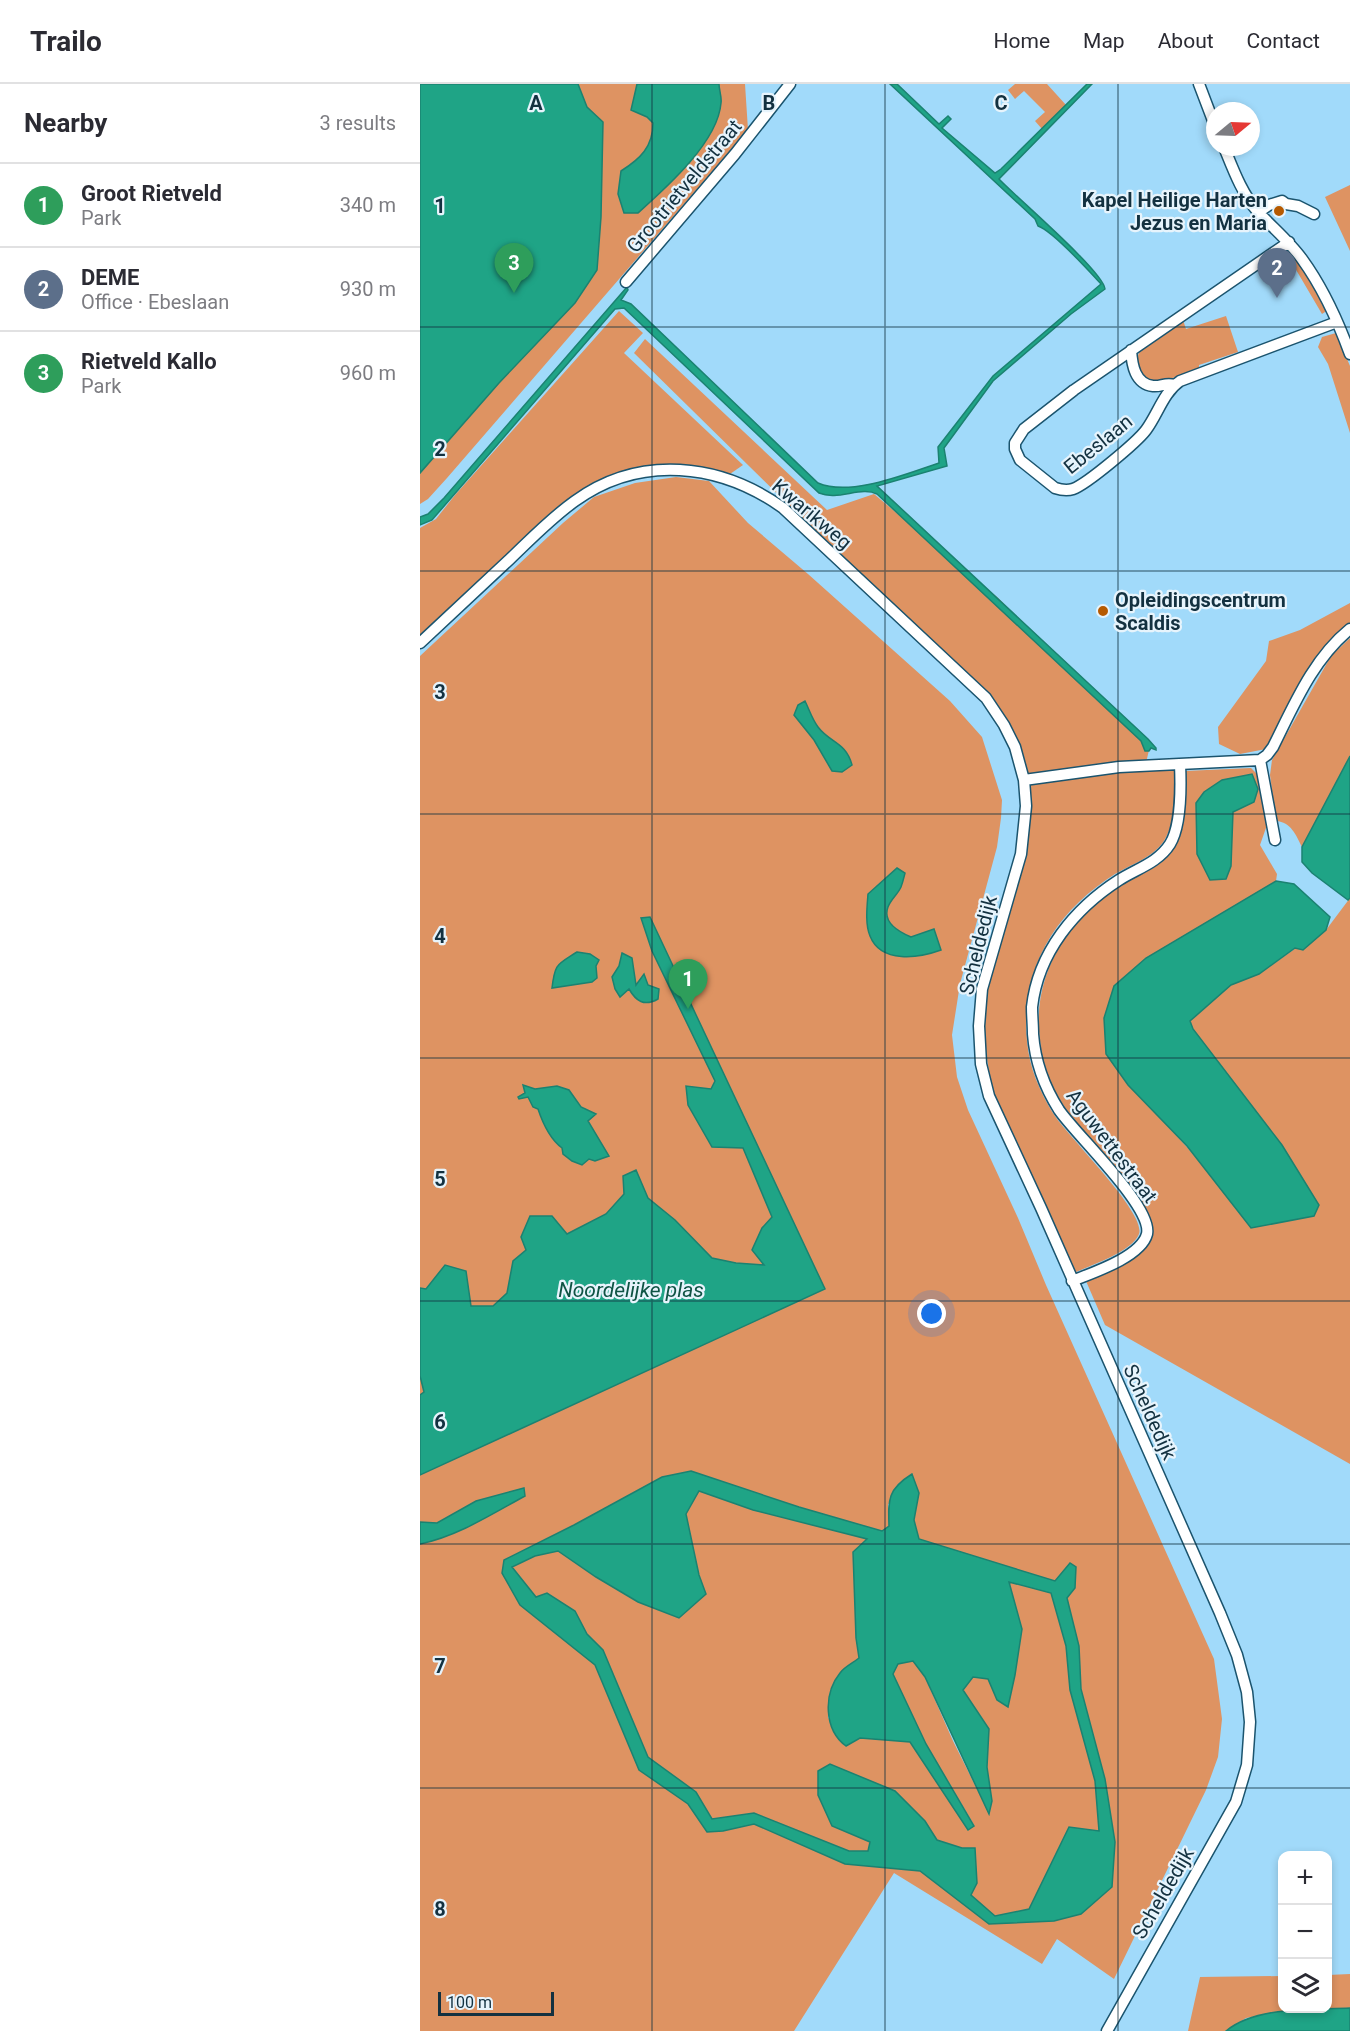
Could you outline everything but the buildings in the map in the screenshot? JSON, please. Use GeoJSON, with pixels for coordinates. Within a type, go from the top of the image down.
{"type":"FeatureCollection","features":[{"type":"Feature","properties":{"kind":"street","name":"Grootrietveldstraat"},"geometry":{"type":"LineString","coordinates":[[626,282],[735,154],[790,84]]}},
{"type":"Feature","properties":{"kind":"street"},"geometry":{"type":"LineString","coordinates":[[1199,84],[1206,102]]}},
{"type":"Feature","properties":{"kind":"street"},"geometry":{"type":"LineString","coordinates":[[1228,156],[1238,179],[1258,212],[1303,260],[1337,322],[1350,354]]}},
{"type":"Feature","properties":{"kind":"street"},"geometry":{"type":"LineString","coordinates":[[1258,212],[1282,201],[1314,214]]}},
{"type":"Feature","properties":{"kind":"street","name":"Ebeslaan"},"geometry":{"type":"LineString","coordinates":[[1174,385],[1144,432],[1073,489],[1055,488],[1020,460],[1015,449],[1015,443],[1024,429],[1074,390],[1288,242]]}},
{"type":"Feature","properties":{"kind":"street"},"geometry":{"type":"LineString","coordinates":[[1131,350],[1133,367],[1138,378],[1153,386],[1169,383],[1174,385],[1185,378],[1337,322]]}},
{"type":"Feature","properties":{"kind":"street","name":"Kwarikweg"},"geometry":{"type":"LineString","coordinates":[[420,643],[556,515],[592,490],[612,481],[651,471],[709,473],[747,486],[783,508],[971,683],[986,698],[1004,725],[1015,747],[1025,784]]}},
{"type":"Feature","properties":{"kind":"street"},"geometry":{"type":"LineString","coordinates":[[1025,784],[1119,767],[1260,760],[1273,747],[1325,652],[1350,629]]}},
{"type":"Feature","properties":{"kind":"street"},"geometry":{"type":"LineString","coordinates":[[1260,760],[1275,840]]}},
{"type":"Feature","properties":{"kind":"street","name":"Aguwettestraat"},"geometry":{"type":"LineString","coordinates":[[1072,1281],[1131,1253],[1147,1236],[1147,1225],[1137,1205],[1060,1111],[1042,1078],[1034,1043],[1032,1007],[1042,968],[1057,938],[1076,915],[1100,893],[1157,859],[1170,844],[1177,828],[1180,764]]}},
{"type":"Feature","properties":{"kind":"street","name":"Scheldedijk"},"geometry":{"type":"LineString","coordinates":[[1025,784],[1026,806],[1021,854],[982,989],[979,1026],[981,1064],[989,1096],[1237,1655],[1247,1692],[1250,1722],[1247,1765],[1236,1802],[1107,2031]]}},
{"type":"Feature","properties":{"kind":"shaded area"},"geometry":{"type":"Polygon","coordinates":[[[420,84],[745,84],[748,130],[447,478],[428,499],[420,504],[420,84]]]}},
{"type":"Feature","properties":{"kind":"shaded area"},"geometry":{"type":"Polygon","coordinates":[[[1015,84],[1047,84],[1066,105],[1042,129],[1035,121],[1045,112],[1024,91],[1015,99],[1008,90],[1015,84]]]}},
{"type":"Feature","properties":{"kind":"shaded area"},"geometry":{"type":"Polygon","coordinates":[[[1350,185],[1350,251],[1325,197],[1350,185]]]}},
{"type":"Feature","properties":{"kind":"shaded area"},"geometry":{"type":"Polygon","coordinates":[[[1285,251],[1290,251],[1314,286],[1326,309],[1322,314],[1285,251]]]}},
{"type":"Feature","properties":{"kind":"shaded area"},"geometry":{"type":"Polygon","coordinates":[[[619,311],[643,333],[624,353],[743,465],[730,474],[690,466],[649,467],[609,477],[590,485],[548,515],[420,636],[420,528],[436,519],[619,311]]]}},
{"type":"Feature","properties":{"kind":"shaded area"},"geometry":{"type":"Polygon","coordinates":[[[1226,316],[1238,352],[1199,365],[1199,368],[1165,380],[1157,381],[1143,375],[1138,365],[1138,356],[1145,346],[1156,338],[1183,320],[1186,329],[1226,316]]]}},
{"type":"Feature","properties":{"kind":"shaded area"},"geometry":{"type":"Polygon","coordinates":[[[1336,333],[1350,366],[1350,433],[1328,364],[1318,347],[1322,337],[1336,333]]]}},
{"type":"Feature","properties":{"kind":"shaded area"},"geometry":{"type":"Polygon","coordinates":[[[645,339],[827,510],[874,494],[997,597],[1150,746],[1144,771],[1176,770],[1173,816],[1164,841],[1154,852],[1094,889],[1059,925],[1036,967],[1029,990],[1026,1015],[1030,1060],[1040,1088],[1053,1113],[1119,1192],[1138,1224],[1139,1234],[1135,1241],[1120,1252],[1074,1273],[994,1095],[985,1043],[985,1003],[991,972],[1022,869],[1030,820],[1027,771],[1014,732],[990,694],[811,527],[634,353],[645,339]]]}},
{"type":"Feature","properties":{"kind":"shaded area"},"geometry":{"type":"Polygon","coordinates":[[[676,477],[709,481],[748,523],[950,701],[982,737],[1002,800],[1001,818],[997,847],[960,984],[952,1035],[957,1077],[968,1110],[1214,1659],[1222,1719],[1218,1757],[1206,1790],[1114,1979],[1057,1939],[1042,1964],[894,1873],[794,2031],[420,2031],[420,656],[594,497],[635,483],[676,477]],[[691,1471],[662,1477],[504,1560],[595,1665],[639,1770],[688,1804],[707,1832],[754,1824],[845,1864],[920,1871],[989,1924],[1054,1921],[1081,1914],[1112,1887],[1115,1842],[1105,1779],[1081,1689],[1079,1646],[1067,1598],[1055,1582],[919,1539],[914,1520],[919,1493],[888,1504],[889,1526],[882,1531],[799,1507],[691,1471]]]}},
{"type":"Feature","properties":{"kind":"shaded area"},"geometry":{"type":"Polygon","coordinates":[[[1350,603],[1350,626],[1291,706],[1266,749],[1240,754],[1219,744],[1218,727],[1266,661],[1269,641],[1300,630],[1350,603]]]}},
{"type":"Feature","properties":{"kind":"shaded area"},"geometry":{"type":"Polygon","coordinates":[[[1350,638],[1350,756],[1302,847],[1286,824],[1276,821],[1270,775],[1272,760],[1331,656],[1350,638]]]}},
{"type":"Feature","properties":{"kind":"shaded area"},"geometry":{"type":"Polygon","coordinates":[[[1251,768],[1259,776],[1267,825],[1260,845],[1277,874],[1276,881],[1253,895],[1128,1085],[1200,1162],[1238,1212],[1190,1021],[1231,985],[1259,974],[1326,930],[1350,898],[1350,1464],[1105,1325],[1086,1281],[1124,1265],[1142,1252],[1152,1237],[1152,1224],[1145,1207],[1133,1189],[1060,1101],[1048,1076],[1041,1050],[1039,1017],[1041,993],[1058,950],[1070,931],[1104,897],[1165,859],[1175,847],[1184,820],[1185,771],[1251,768]]]}},
{"type":"Feature","properties":{"kind":"shaded area"},"geometry":{"type":"Polygon","coordinates":[[[699,1491],[753,1510],[867,1539],[853,1552],[856,1638],[859,1658],[843,1671],[834,1683],[828,1718],[860,1738],[910,1741],[968,1830],[974,1825],[926,1744],[893,1674],[898,1664],[913,1661],[925,1677],[953,1741],[989,1813],[992,1801],[987,1767],[989,1729],[963,1690],[973,1677],[988,1679],[997,1700],[1008,1707],[1022,1629],[1009,1582],[1051,1593],[1066,1646],[1070,1690],[1095,1781],[1099,1831],[1069,1827],[1029,1909],[995,1916],[971,1895],[962,1848],[937,1840],[925,1821],[859,1777],[830,1764],[832,1826],[870,1842],[868,1852],[849,1851],[754,1813],[712,1819],[696,1792],[648,1757],[603,1650],[587,1634],[575,1611],[536,1597],[512,1567],[535,1556],[558,1551],[638,1602],[679,1618],[706,1594],[699,1575],[686,1514],[699,1491]]]}},
{"type":"Feature","properties":{"kind":"shaded area"},"geometry":{"type":"Polygon","coordinates":[[[1350,1974],[1350,2008],[1332,2009],[1332,1975],[1350,1974]]]}},
{"type":"Feature","properties":{"kind":"shaded area"},"geometry":{"type":"Polygon","coordinates":[[[1278,1976],[1278,2013],[1246,2018],[1226,2031],[1188,2031],[1200,1977],[1278,1976]]]}},
{"type":"Feature","properties":{"kind":"water"},"geometry":{"type":"Polygon","coordinates":[[[420,84],[578,84],[587,107],[603,122],[601,217],[597,270],[575,303],[499,383],[420,473],[420,84]]]}},
{"type":"Feature","properties":{"kind":"water"},"geometry":{"type":"Polygon","coordinates":[[[637,84],[719,84],[721,103],[718,118],[711,133],[689,163],[638,213],[624,213],[618,194],[621,171],[634,162],[648,146],[653,123],[647,117],[631,110],[637,84]]]}},
{"type":"Feature","properties":{"kind":"water"},"geometry":{"type":"Polygon","coordinates":[[[890,84],[897,84],[939,124],[948,116],[951,119],[942,128],[995,173],[1087,84],[1092,84],[999,179],[1075,251],[1101,280],[1105,289],[1071,314],[993,381],[944,448],[947,466],[877,486],[1148,739],[1156,750],[1151,748],[1145,751],[1141,741],[877,494],[871,492],[834,495],[819,493],[624,308],[615,309],[432,520],[420,525],[420,517],[428,514],[444,498],[627,287],[628,290],[621,300],[631,304],[818,483],[831,487],[862,486],[939,463],[938,447],[993,376],[1101,284],[1080,261],[1045,229],[1038,226],[1035,219],[890,84]]]}},
{"type":"Feature","properties":{"kind":"water"},"geometry":{"type":"Polygon","coordinates":[[[805,701],[818,727],[842,747],[849,757],[852,765],[842,772],[832,771],[814,740],[794,715],[798,705],[805,701]]]}},
{"type":"Feature","properties":{"kind":"water"},"geometry":{"type":"Polygon","coordinates":[[[1350,756],[1350,898],[1348,900],[1312,873],[1302,862],[1302,847],[1350,756]]]}},
{"type":"Feature","properties":{"kind":"water"},"geometry":{"type":"Polygon","coordinates":[[[1252,774],[1258,789],[1254,802],[1233,812],[1231,866],[1226,879],[1210,880],[1197,854],[1196,803],[1204,792],[1222,780],[1252,774]]]}},
{"type":"Feature","properties":{"kind":"water"},"geometry":{"type":"Polygon","coordinates":[[[897,868],[905,873],[901,887],[888,907],[889,922],[897,930],[911,937],[934,929],[941,950],[901,957],[883,951],[875,945],[870,936],[867,921],[868,894],[897,868]]]}},
{"type":"Feature","properties":{"kind":"water"},"geometry":{"type":"Polygon","coordinates":[[[1276,881],[1294,884],[1330,917],[1326,930],[1303,950],[1295,948],[1259,974],[1231,985],[1190,1021],[1193,1029],[1282,1145],[1319,1205],[1314,1216],[1251,1228],[1187,1146],[1128,1085],[1106,1054],[1104,1018],[1114,986],[1146,958],[1276,881]]]}},
{"type":"Feature","properties":{"kind":"water","name":"Noordelijke plas"},"geometry":{"type":"Polygon","coordinates":[[[650,917],[825,1289],[420,1475],[420,1395],[424,1392],[420,1376],[420,1288],[426,1289],[445,1265],[466,1271],[471,1306],[493,1306],[507,1293],[513,1261],[526,1250],[521,1237],[530,1216],[552,1216],[567,1234],[606,1214],[624,1194],[623,1176],[636,1170],[648,1198],[675,1220],[712,1258],[764,1265],[752,1250],[762,1228],[772,1217],[743,1148],[712,1147],[688,1105],[686,1086],[711,1089],[715,1081],[652,951],[641,918],[650,917]]]}},
{"type":"Feature","properties":{"kind":"water"},"geometry":{"type":"Polygon","coordinates":[[[577,952],[590,954],[599,960],[596,966],[597,978],[592,982],[552,988],[558,966],[577,952]]]}},
{"type":"Feature","properties":{"kind":"water"},"geometry":{"type":"Polygon","coordinates":[[[622,953],[632,958],[636,985],[644,974],[648,985],[659,989],[658,999],[641,1002],[629,989],[620,997],[612,977],[619,966],[622,953]]]}},
{"type":"Feature","properties":{"kind":"water"},"geometry":{"type":"Polygon","coordinates":[[[523,1085],[535,1089],[557,1086],[569,1090],[581,1107],[596,1114],[588,1121],[609,1156],[595,1161],[589,1159],[582,1165],[563,1154],[562,1148],[547,1131],[538,1109],[533,1107],[528,1097],[519,1099],[518,1097],[525,1093],[523,1085]]]}},
{"type":"Feature","properties":{"kind":"water"},"geometry":{"type":"Polygon","coordinates":[[[691,1471],[799,1507],[882,1531],[889,1526],[889,1509],[894,1490],[912,1474],[919,1493],[914,1520],[919,1539],[1055,1581],[1070,1563],[1076,1567],[1075,1588],[1067,1598],[1079,1646],[1081,1689],[1105,1779],[1115,1842],[1112,1887],[1081,1914],[1054,1921],[989,1924],[920,1871],[845,1864],[754,1824],[707,1832],[688,1804],[639,1770],[595,1665],[520,1605],[502,1573],[504,1560],[662,1477],[691,1471]],[[699,1491],[686,1514],[699,1575],[706,1594],[679,1618],[638,1602],[558,1551],[535,1556],[512,1567],[536,1597],[547,1593],[575,1611],[587,1634],[603,1650],[648,1757],[696,1792],[712,1819],[754,1813],[849,1851],[868,1851],[870,1842],[832,1826],[818,1795],[818,1771],[830,1764],[895,1791],[925,1821],[937,1840],[962,1848],[975,1848],[977,1883],[971,1895],[995,1916],[1029,1909],[1069,1827],[1099,1831],[1095,1781],[1070,1690],[1066,1646],[1051,1593],[1009,1582],[1022,1629],[1008,1707],[997,1700],[988,1679],[973,1677],[963,1690],[989,1729],[987,1767],[992,1801],[989,1814],[925,1677],[913,1661],[898,1664],[893,1674],[926,1744],[974,1826],[968,1830],[910,1742],[860,1738],[846,1746],[833,1731],[828,1711],[834,1682],[844,1669],[859,1658],[856,1638],[853,1552],[867,1539],[753,1510],[699,1491]]]}},
{"type":"Feature","properties":{"kind":"water"},"geometry":{"type":"Polygon","coordinates":[[[524,1488],[525,1496],[487,1517],[448,1536],[420,1544],[420,1522],[437,1523],[476,1501],[524,1488]]]}},
{"type":"Feature","properties":{"kind":"water"},"geometry":{"type":"Polygon","coordinates":[[[1350,2008],[1350,2031],[1226,2031],[1238,2023],[1268,2013],[1332,2013],[1332,2009],[1350,2008]]]}},
{"type":"Feature","properties":{"kind":"place","name":"Kapel Heilige Harten Jezus en Maria"},"geometry":{"type":"Point","coordinates":[1279,211]}},
{"type":"Feature","properties":{"kind":"place","name":"Rietveld Kallo"},"geometry":{"type":"Point","coordinates":[514,293]}},
{"type":"Feature","properties":{"kind":"place","name":"DEME"},"geometry":{"type":"Point","coordinates":[1277,298]}},
{"type":"Feature","properties":{"kind":"place","name":"Opleidingscentrum Scaldis"},"geometry":{"type":"Point","coordinates":[1103,611]}},
{"type":"Feature","properties":{"kind":"place","name":"Groot Rietveld"},"geometry":{"type":"Point","coordinates":[688,1009]}}]}
